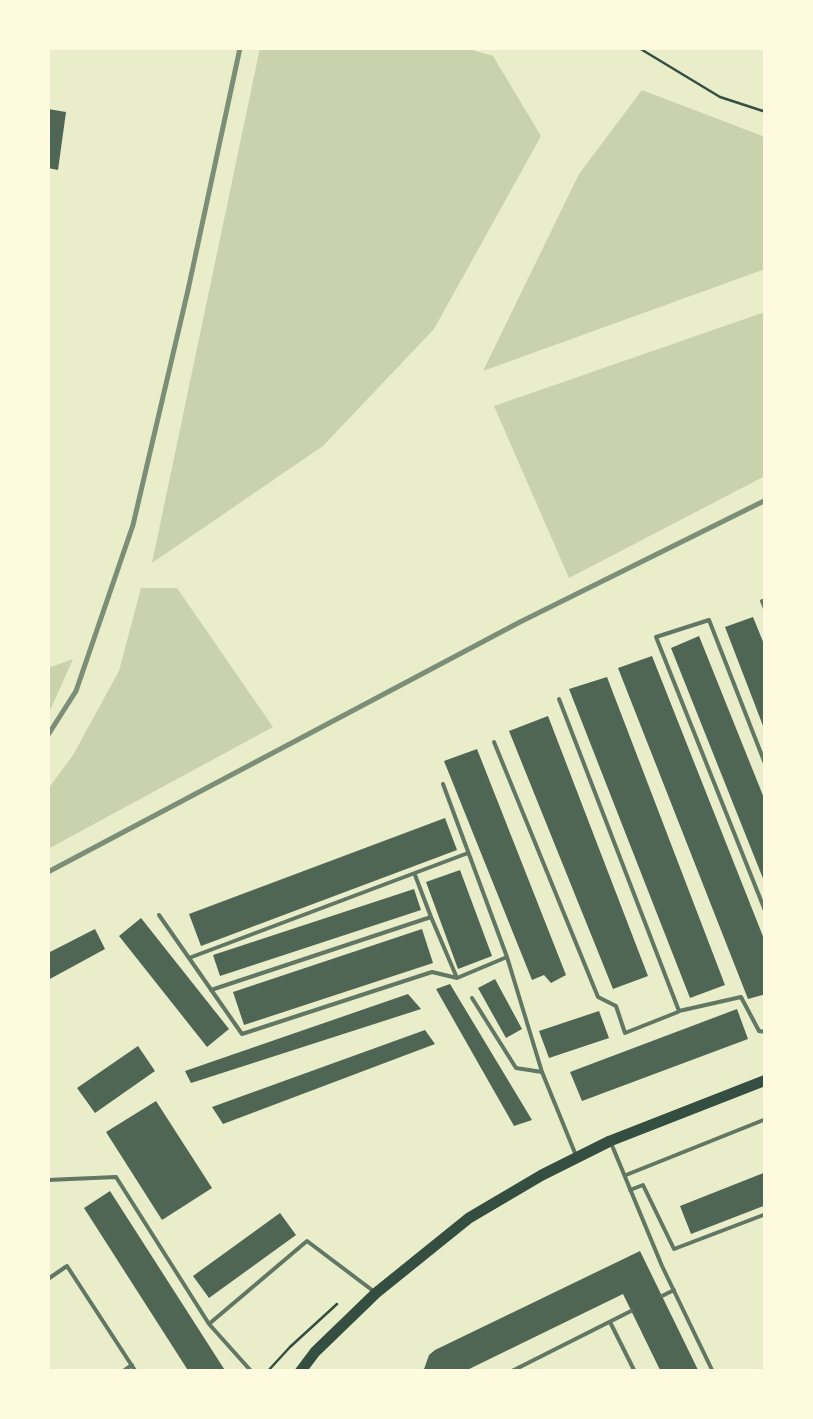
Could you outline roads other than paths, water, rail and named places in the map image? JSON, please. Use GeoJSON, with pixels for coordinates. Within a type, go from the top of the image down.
{"type":"FeatureCollection","features":[{"type":"Feature","properties":{"kind":"main road"},"geometry":{"type":"LineString","coordinates":[[300,1372],[315,1352],[376,1293],[469,1218],[610,1141],[766,1080]]}},
{"type":"Feature","properties":{"kind":"lane"},"geometry":{"type":"LineString","coordinates":[[762,601],[766,611]]}},
{"type":"Feature","properties":{"kind":"lane"},"geometry":{"type":"LineString","coordinates":[[766,766],[709,620],[656,637],[766,914]]}},
{"type":"Feature","properties":{"kind":"lane"},"geometry":{"type":"LineString","coordinates":[[560,699],[679,1011]]}},
{"type":"Feature","properties":{"kind":"lane"},"geometry":{"type":"LineString","coordinates":[[494,742],[598,997],[616,1006],[626,1033],[679,1011],[741,996],[759,1032],[766,1032]]}},
{"type":"Feature","properties":{"kind":"lane"},"geometry":{"type":"LineString","coordinates":[[443,784],[507,958],[542,1072],[577,1157]]}},
{"type":"Feature","properties":{"kind":"lane"},"geometry":{"type":"LineString","coordinates":[[189,958],[468,853]]}},
{"type":"Feature","properties":{"kind":"lane"},"geometry":{"type":"LineString","coordinates":[[415,873],[457,978]]}},
{"type":"Feature","properties":{"kind":"lane"},"geometry":{"type":"LineString","coordinates":[[158,914],[242,1034],[432,972],[457,978],[507,958]]}},
{"type":"Feature","properties":{"kind":"lane"},"geometry":{"type":"LineString","coordinates":[[211,990],[431,917]]}},
{"type":"Feature","properties":{"kind":"lane"},"geometry":{"type":"LineString","coordinates":[[472,998],[516,1068],[542,1072]]}},
{"type":"Feature","properties":{"kind":"lane"},"geometry":{"type":"LineString","coordinates":[[624,1176],[766,1119]]}},
{"type":"Feature","properties":{"kind":"lane"},"geometry":{"type":"LineString","coordinates":[[610,1141],[714,1372]]}},
{"type":"Feature","properties":{"kind":"lane"},"geometry":{"type":"LineString","coordinates":[[48,1180],[116,1177],[210,1324],[252,1372]]}},
{"type":"Feature","properties":{"kind":"lane"},"geometry":{"type":"LineString","coordinates":[[630,1190],[643,1185],[674,1249],[766,1214]]}},
{"type":"Feature","properties":{"kind":"lane"},"geometry":{"type":"LineString","coordinates":[[210,1324],[307,1241],[376,1293]]}},
{"type":"Feature","properties":{"kind":"lane"},"geometry":{"type":"LineString","coordinates":[[48,1279],[67,1266],[136,1372]]}},
{"type":"Feature","properties":{"kind":"lane"},"geometry":{"type":"LineString","coordinates":[[662,1296],[674,1290]]}},
{"type":"Feature","properties":{"kind":"lane"},"geometry":{"type":"LineString","coordinates":[[510,1372],[631,1311]]}},
{"type":"Feature","properties":{"kind":"lane"},"geometry":{"type":"LineString","coordinates":[[610,1322],[635,1372]]}},
{"type":"Feature","properties":{"kind":"lane"},"geometry":{"type":"LineString","coordinates":[[122,1372],[132,1365]]}},
{"type":"Feature","properties":{"kind":"railway"},"geometry":{"type":"LineString","coordinates":[[48,735],[76,691],[133,525],[240,48]]}},
{"type":"Feature","properties":{"kind":"railway"},"geometry":{"type":"LineString","coordinates":[[48,872],[520,622],[766,500]]}}]}
